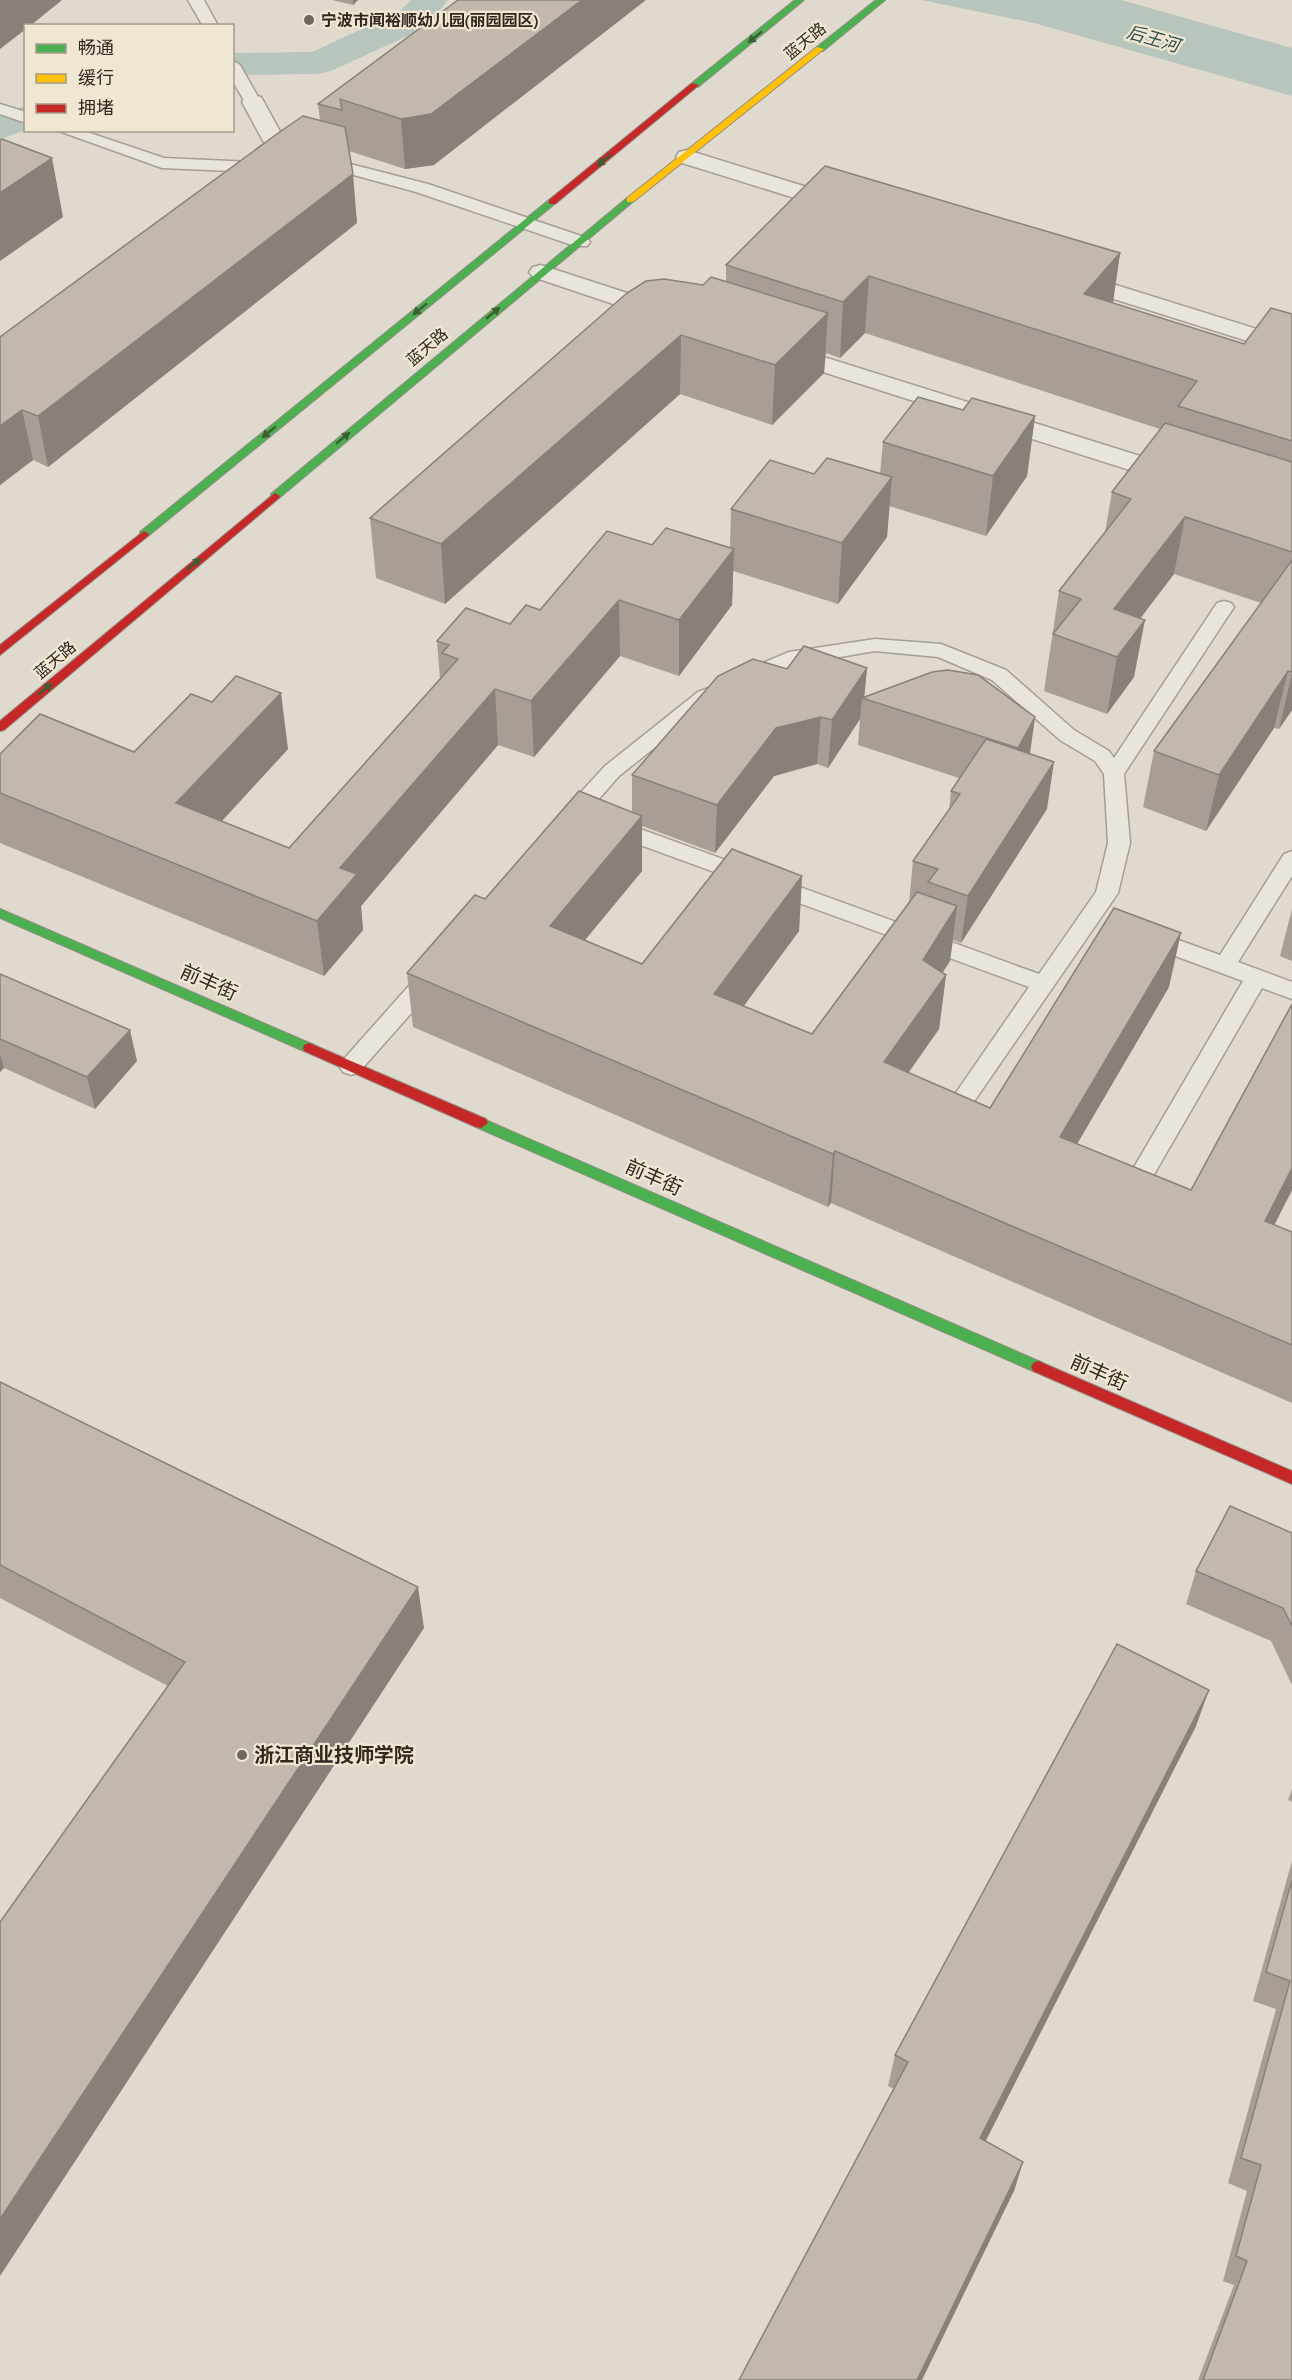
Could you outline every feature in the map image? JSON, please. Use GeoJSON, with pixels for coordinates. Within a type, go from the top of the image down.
{"type":"FeatureCollection","features":[{"type":"Feature","properties":{"kind":"street","name":"蓝天路"},"geometry":{"type":"LineString","coordinates":[[0,651],[800,0]]}},
{"type":"Feature","properties":{"kind":"street","name":"蓝天路"},"geometry":{"type":"LineString","coordinates":[[0,727],[540,273],[881,0]]}},
{"type":"Feature","properties":{"kind":"street"},"geometry":{"type":"LineString","coordinates":[[253,102],[285,151]]}},
{"type":"Feature","properties":{"kind":"street"},"geometry":{"type":"LineString","coordinates":[[687,157],[861,212]]}},
{"type":"Feature","properties":{"kind":"street"},"geometry":{"type":"LineString","coordinates":[[540,273],[683,319]]}},
{"type":"Feature","properties":{"kind":"street"},"geometry":{"type":"LineString","coordinates":[[1054,273],[1292,348]]}},
{"type":"Feature","properties":{"kind":"street"},"geometry":{"type":"LineString","coordinates":[[762,345],[1202,484]]}},
{"type":"Feature","properties":{"kind":"street","name":"前丰街"},"geometry":{"type":"LineString","coordinates":[[0,912],[1292,1478]]}},
{"type":"Feature","properties":{"kind":"lane"},"geometry":{"type":"LineString","coordinates":[[196,0],[210,24]]}},
{"type":"Feature","properties":{"kind":"lane"},"geometry":{"type":"LineString","coordinates":[[234,69],[253,102]]}},
{"type":"Feature","properties":{"kind":"lane"},"geometry":{"type":"LineString","coordinates":[[0,109],[24,117]]}},
{"type":"Feature","properties":{"kind":"lane"},"geometry":{"type":"LineString","coordinates":[[70,132],[162,163],[255,167],[285,151]]}},
{"type":"Feature","properties":{"kind":"lane"},"geometry":{"type":"LineString","coordinates":[[312,159],[422,188],[581,242]]}},
{"type":"Feature","properties":{"kind":"lane"},"geometry":{"type":"LineString","coordinates":[[1114,774],[1224,608]]}},
{"type":"Feature","properties":{"kind":"lane"},"geometry":{"type":"LineString","coordinates":[[559,831],[612,771],[705,697],[789,659],[875,645],[940,651],[999,675],[1066,735],[1102,756],[1114,774],[1119,843],[1107,893],[956,1110]]}},
{"type":"Feature","properties":{"kind":"lane"},"geometry":{"type":"LineString","coordinates":[[575,813],[1044,984]]}},
{"type":"Feature","properties":{"kind":"lane"},"geometry":{"type":"LineString","coordinates":[[1225,965],[1292,859]]}},
{"type":"Feature","properties":{"kind":"lane"},"geometry":{"type":"LineString","coordinates":[[1092,916],[1292,991]]}},
{"type":"Feature","properties":{"kind":"lane"},"geometry":{"type":"LineString","coordinates":[[351,1066],[444,961]]}},
{"type":"Feature","properties":{"kind":"lane"},"geometry":{"type":"LineString","coordinates":[[1141,1176],[1257,977]]}},
{"type":"Feature","properties":{"kind":"water","name":"后王河"},"geometry":{"type":"Polygon","coordinates":[[[921,0],[1121,0],[1292,48],[1292,96],[1034,23],[921,0]]]}},
{"type":"Feature","properties":{"kind":"building"},"geometry":{"type":"Polygon","coordinates":[[[458,0],[582,0],[431,114],[401,119],[340,99],[342,110],[318,104],[458,0]]]}},
{"type":"Feature","properties":{"kind":"building"},"geometry":{"type":"Polygon","coordinates":[[[303,116],[345,127],[353,174],[38,416],[22,410],[0,426],[0,337],[303,116]]]}},
{"type":"Feature","properties":{"kind":"building"},"geometry":{"type":"Polygon","coordinates":[[[0,140],[52,158],[0,193],[0,140]]]}},
{"type":"Feature","properties":{"kind":"building"},"geometry":{"type":"Polygon","coordinates":[[[825,166],[1120,253],[1084,294],[1244,344],[1271,308],[1292,314],[1292,441],[1178,406],[1197,381],[869,276],[843,302],[726,265],[825,166]]]}},
{"type":"Feature","properties":{"kind":"building"},"geometry":{"type":"Polygon","coordinates":[[[711,277],[828,313],[775,365],[681,335],[441,544],[370,518],[627,293],[646,281],[664,279],[703,285],[711,277]]]}},
{"type":"Feature","properties":{"kind":"building"},"geometry":{"type":"Polygon","coordinates":[[[918,397],[963,410],[972,398],[1035,416],[993,476],[883,442],[918,397]]]}},
{"type":"Feature","properties":{"kind":"building"},"geometry":{"type":"Polygon","coordinates":[[[1165,423],[1292,462],[1292,552],[1185,517],[1114,609],[1145,620],[1117,657],[1053,634],[1081,599],[1059,591],[1131,499],[1112,492],[1165,423]]]}},
{"type":"Feature","properties":{"kind":"building"},"geometry":{"type":"Polygon","coordinates":[[[827,458],[892,477],[842,543],[731,509],[770,460],[814,474],[827,458]]]}},
{"type":"Feature","properties":{"kind":"building"},"geometry":{"type":"Polygon","coordinates":[[[666,528],[734,549],[679,620],[619,600],[531,701],[495,689],[340,868],[357,874],[317,921],[0,793],[0,754],[40,714],[134,752],[191,694],[212,702],[236,676],[281,693],[176,803],[289,848],[458,659],[442,653],[449,645],[437,641],[466,608],[510,624],[526,605],[540,610],[607,531],[652,545],[666,528]]]}},
{"type":"Feature","properties":{"kind":"building"},"geometry":{"type":"Polygon","coordinates":[[[1292,560],[1292,672],[1288,671],[1219,775],[1154,751],[1292,560]]]}},
{"type":"Feature","properties":{"kind":"building"},"geometry":{"type":"Polygon","coordinates":[[[804,646],[867,668],[832,720],[821,717],[776,728],[717,805],[632,775],[718,676],[753,659],[787,669],[804,646]]]}},
{"type":"Feature","properties":{"kind":"building"},"geometry":{"type":"Polygon","coordinates":[[[948,670],[978,675],[1035,717],[1018,748],[862,698],[932,672],[948,670]]]}},
{"type":"Feature","properties":{"kind":"building"},"geometry":{"type":"Polygon","coordinates":[[[986,739],[1054,762],[968,896],[928,882],[938,869],[913,861],[960,794],[951,791],[986,739]]]}},
{"type":"Feature","properties":{"kind":"building"},"geometry":{"type":"Polygon","coordinates":[[[579,791],[642,816],[550,926],[642,964],[732,849],[802,876],[714,994],[812,1034],[917,892],[957,906],[923,960],[946,975],[884,1062],[990,1108],[1114,908],[1181,933],[1060,1137],[1191,1190],[1292,1004],[1292,1168],[1265,1221],[1292,1232],[1292,1345],[407,973],[475,895],[485,899],[579,791]]]}},
{"type":"Feature","properties":{"kind":"building"},"geometry":{"type":"Polygon","coordinates":[[[0,974],[130,1030],[87,1077],[0,1039],[0,974]]]}},
{"type":"Feature","properties":{"kind":"building"},"geometry":{"type":"Polygon","coordinates":[[[0,1382],[418,1587],[0,2219],[0,1922],[185,1662],[0,1565],[0,1382]]]}},
{"type":"Feature","properties":{"kind":"building"},"geometry":{"type":"Polygon","coordinates":[[[1230,1506],[1292,1533],[1292,1626],[1283,1608],[1196,1571],[1230,1506]]]}},
{"type":"Feature","properties":{"kind":"building"},"geometry":{"type":"Polygon","coordinates":[[[1117,1644],[1209,1690],[980,2138],[1023,2162],[917,2380],[739,2380],[908,2062],[895,2055],[1117,1644]]]}},
{"type":"Feature","properties":{"kind":"building"},"geometry":{"type":"Polygon","coordinates":[[[1292,1880],[1292,2380],[1203,2380],[1247,2261],[1236,2256],[1261,2165],[1241,2158],[1290,1981],[1266,1972],[1292,1880]]]}},
{"type":"Feature","properties":{"kind":"waterway"},"geometry":{"type":"LineString","coordinates":[[234,64],[318,63],[412,20],[430,0]]}},
{"type":"Feature","properties":{"kind":"waterway"},"geometry":{"type":"LineString","coordinates":[[0,128],[24,118]]}},
{"type":"Feature","properties":{"kind":"traffic: fast"},"geometry":{"type":"LineString","coordinates":[[695,85],[800,0]]}},
{"type":"Feature","properties":{"kind":"traffic: fast"},"geometry":{"type":"LineString","coordinates":[[820,49],[881,0]]}},
{"type":"Feature","properties":{"kind":"traffic: fast"},"geometry":{"type":"LineString","coordinates":[[275,496],[630,200]]}},
{"type":"Feature","properties":{"kind":"traffic: fast"},"geometry":{"type":"LineString","coordinates":[[144,534],[552,202]]}},
{"type":"Feature","properties":{"kind":"traffic: fast"},"geometry":{"type":"LineString","coordinates":[[0,913],[309,1048]]}},
{"type":"Feature","properties":{"kind":"traffic: fast"},"geometry":{"type":"LineString","coordinates":[[481,1123],[1038,1367]]}},
{"type":"Feature","properties":{"kind":"traffic: slow"},"geometry":{"type":"LineString","coordinates":[[630,200],[820,49]]}},
{"type":"Feature","properties":{"kind":"traffic: jam"},"geometry":{"type":"LineString","coordinates":[[552,202],[695,85]]}},
{"type":"Feature","properties":{"kind":"traffic: jam"},"geometry":{"type":"LineString","coordinates":[[0,727],[275,496]]}},
{"type":"Feature","properties":{"kind":"traffic: jam"},"geometry":{"type":"LineString","coordinates":[[0,651],[144,534]]}},
{"type":"Feature","properties":{"kind":"traffic: jam"},"geometry":{"type":"LineString","coordinates":[[309,1048],[481,1123]]}},
{"type":"Feature","properties":{"kind":"traffic: jam"},"geometry":{"type":"LineString","coordinates":[[1038,1367],[1292,1478]]}},
{"type":"Feature","properties":{"kind":"place","name":"宁波市闻裕顺幼儿园(丽园园区)"},"geometry":{"type":"Point","coordinates":[309,20]}},
{"type":"Feature","properties":{"kind":"place","name":"浙江商业技师学院"},"geometry":{"type":"Point","coordinates":[242,1755]}}]}
